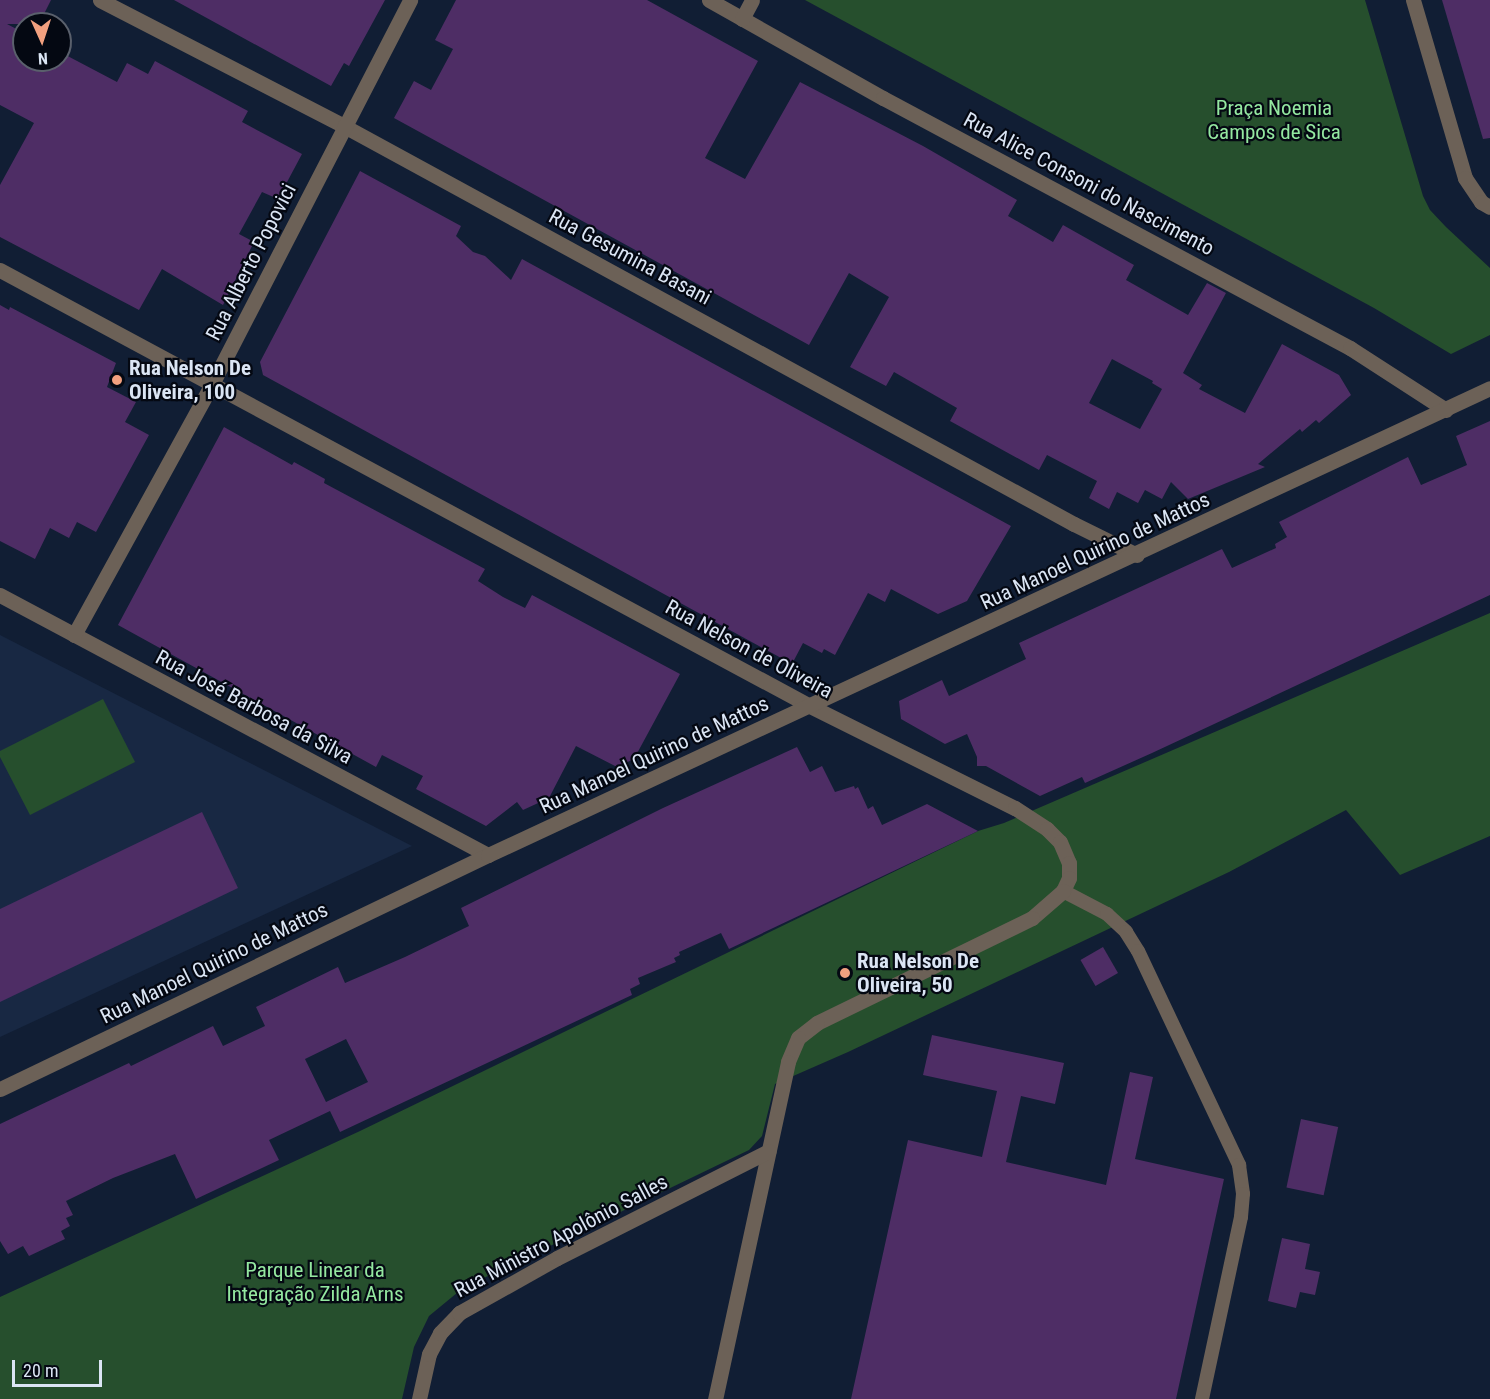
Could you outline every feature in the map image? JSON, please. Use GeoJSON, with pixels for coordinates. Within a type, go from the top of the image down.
{"type":"FeatureCollection","features":[{"type":"Feature","properties":{"kind":"street","name":"Rua Gesumina Basani"},"geometry":{"type":"LineString","coordinates":[[100,0],[344,126],[1074,524],[1137,555]]}},
{"type":"Feature","properties":{"kind":"street","name":"Rua Alberto Popovici"},"geometry":{"type":"LineString","coordinates":[[74,635],[212,384],[410,0]]}},
{"type":"Feature","properties":{"kind":"street","name":"Rua Alice Consoni do Nascimento"},"geometry":{"type":"LineString","coordinates":[[709,0],[904,109],[1350,348],[1446,410]]}},
{"type":"Feature","properties":{"kind":"street"},"geometry":{"type":"LineString","coordinates":[[742,19],[752,0]]}},
{"type":"Feature","properties":{"kind":"street"},"geometry":{"type":"LineString","coordinates":[[1413,0],[1465,178],[1481,202],[1490,207]]}},
{"type":"Feature","properties":{"kind":"street","name":"Rua Nelson de Oliveira"},"geometry":{"type":"LineString","coordinates":[[0,270],[810,706],[1016,808],[1047,829],[1060,842],[1069,862],[1069,878],[1063,891]]}},
{"type":"Feature","properties":{"kind":"street","name":"Rua Manoel Quirino de Mattos"},"geometry":{"type":"LineString","coordinates":[[0,1089],[488,855],[1137,555],[1490,388]]}},
{"type":"Feature","properties":{"kind":"street","name":"Rua José Barbosa da Silva"},"geometry":{"type":"LineString","coordinates":[[0,595],[488,855]]}},
{"type":"Feature","properties":{"kind":"street"},"geometry":{"type":"LineString","coordinates":[[715,1399],[788,1062],[798,1038],[817,1023],[1032,918],[1063,891]]}},
{"type":"Feature","properties":{"kind":"street","name":"Rua Ministro Apolônio Salles"},"geometry":{"type":"LineString","coordinates":[[419,1399],[429,1354],[440,1333],[459,1313],[557,1258],[769,1151]]}},
{"type":"Feature","properties":{"kind":"lane"},"geometry":{"type":"LineString","coordinates":[[1063,891],[1107,914],[1126,932],[1138,951],[1239,1165],[1243,1194],[1241,1217],[1202,1399]]}},
{"type":"Feature","properties":{"kind":"shaded area"},"geometry":{"type":"Polygon","coordinates":[[[0,635],[412,846],[0,1037],[0,635]]]}},
{"type":"Feature","properties":{"kind":"green space","name":"Praça Noemia Campos de Sica"},"geometry":{"type":"Polygon","coordinates":[[[805,0],[1365,0],[1423,196],[1430,210],[1490,268],[1490,335],[1451,354],[1374,308],[805,0]]]}},
{"type":"Feature","properties":{"kind":"green space","name":"Parque Linear da Integração Zilda Arns"},"geometry":{"type":"Polygon","coordinates":[[[1490,613],[1490,836],[1400,875],[1346,810],[1229,872],[848,1052],[775,1084],[762,1136],[749,1150],[463,1288],[429,1316],[414,1347],[402,1399],[0,1399],[0,1297],[360,1131],[978,831],[1004,823],[1490,613]]]}},
{"type":"Feature","properties":{"kind":"green space"},"geometry":{"type":"Polygon","coordinates":[[[103,699],[135,762],[30,815],[0,757],[0,751],[103,699]]]}},
{"type":"Feature","properties":{"kind":"building"},"geometry":{"type":"Polygon","coordinates":[[[0,0],[51,0],[45,12],[12,12],[12,24],[7,24],[12,27],[12,72],[72,72],[72,58],[117,82],[127,63],[148,74],[155,61],[248,111],[242,122],[302,154],[278,199],[262,192],[239,234],[254,242],[223,305],[162,269],[139,310],[0,237],[0,185],[34,123],[0,105],[0,0]]]}},
{"type":"Feature","properties":{"kind":"building"},"geometry":{"type":"Polygon","coordinates":[[[174,0],[385,0],[349,66],[344,63],[331,86],[174,0]]]}},
{"type":"Feature","properties":{"kind":"building"},"geometry":{"type":"Polygon","coordinates":[[[456,0],[647,0],[758,61],[705,158],[745,179],[800,82],[923,146],[1017,200],[1008,216],[1053,242],[1063,225],[1134,265],[1126,280],[1188,315],[1207,283],[1226,293],[1183,373],[1202,385],[1199,389],[1245,413],[1282,344],[1339,375],[1351,395],[1319,423],[1316,420],[1302,432],[1300,429],[1258,464],[1265,467],[1188,499],[1171,482],[1162,499],[1145,490],[1138,503],[1117,492],[1109,509],[1089,498],[1097,481],[1047,455],[1039,470],[950,421],[957,408],[894,372],[886,386],[850,367],[889,297],[849,273],[809,345],[394,118],[414,81],[431,90],[453,49],[435,40],[456,0]],[[1112,359],[1089,403],[1140,429],[1162,389],[1152,383],[1153,381],[1112,359]]]}},
{"type":"Feature","properties":{"kind":"building"},"geometry":{"type":"Polygon","coordinates":[[[1442,0],[1490,0],[1490,138],[1483,139],[1442,0]]]}},
{"type":"Feature","properties":{"kind":"building"},"geometry":{"type":"Polygon","coordinates":[[[360,171],[461,226],[456,236],[473,252],[485,256],[511,280],[522,259],[1011,526],[967,601],[938,614],[891,589],[885,602],[868,593],[835,655],[824,649],[822,653],[803,643],[792,664],[263,375],[260,362],[360,171]]]}},
{"type":"Feature","properties":{"kind":"building"},"geometry":{"type":"Polygon","coordinates":[[[0,305],[9,310],[10,307],[116,363],[107,387],[136,402],[125,422],[149,435],[96,532],[77,522],[69,538],[50,528],[35,559],[0,541],[0,305]]]}},
{"type":"Feature","properties":{"kind":"building"},"geometry":{"type":"Polygon","coordinates":[[[1490,421],[1490,595],[1085,783],[1082,777],[1040,796],[986,766],[977,766],[977,757],[967,734],[945,744],[901,719],[899,701],[942,680],[949,696],[1026,659],[1019,643],[1222,549],[1232,568],[1276,548],[1275,544],[1287,537],[1279,522],[1408,457],[1421,485],[1467,465],[1456,436],[1490,421]]]}},
{"type":"Feature","properties":{"kind":"building"},"geometry":{"type":"Polygon","coordinates":[[[224,427],[292,465],[294,462],[325,479],[324,483],[485,569],[478,581],[503,597],[525,608],[532,595],[680,674],[634,759],[617,767],[576,746],[549,798],[523,810],[517,802],[486,826],[416,789],[423,776],[382,755],[376,767],[118,625],[224,427]]]}},
{"type":"Feature","properties":{"kind":"building"},"geometry":{"type":"Polygon","coordinates":[[[797,747],[810,772],[822,766],[835,792],[854,786],[855,789],[858,787],[868,809],[873,806],[882,825],[927,804],[978,831],[729,949],[721,933],[679,952],[680,955],[674,958],[676,962],[638,978],[640,984],[630,989],[632,995],[340,1132],[330,1111],[269,1140],[279,1160],[196,1199],[175,1154],[113,1178],[66,1201],[73,1215],[66,1218],[70,1226],[61,1231],[65,1239],[29,1256],[23,1246],[8,1254],[0,1241],[0,1124],[129,1063],[131,1066],[213,1026],[223,1046],[265,1026],[256,1007],[338,967],[345,983],[469,926],[461,908],[663,808],[797,747]],[[346,1039],[305,1059],[326,1102],[368,1082],[346,1039]]]}},
{"type":"Feature","properties":{"kind":"building"},"geometry":{"type":"Polygon","coordinates":[[[202,812],[238,888],[0,1002],[0,909],[202,812]]]}},
{"type":"Feature","properties":{"kind":"building"},"geometry":{"type":"Polygon","coordinates":[[[1103,947],[1118,973],[1095,986],[1080,960],[1103,947]]]}},
{"type":"Feature","properties":{"kind":"building"},"geometry":{"type":"Polygon","coordinates":[[[932,1035],[1064,1063],[1055,1104],[1021,1096],[1006,1162],[1106,1185],[1130,1072],[1153,1077],[1135,1159],[1224,1179],[1176,1399],[851,1399],[908,1140],[982,1157],[997,1091],[923,1075],[932,1035]]]}},
{"type":"Feature","properties":{"kind":"building"},"geometry":{"type":"Polygon","coordinates":[[[1301,1119],[1338,1127],[1324,1195],[1286,1187],[1301,1119]]]}},
{"type":"Feature","properties":{"kind":"building"},"geometry":{"type":"Polygon","coordinates":[[[1282,1238],[1310,1244],[1305,1269],[1320,1272],[1315,1295],[1300,1292],[1296,1308],[1268,1301],[1282,1238]]]}},
{"type":"Feature","properties":{"kind":"place","name":"Rua Nelson De Oliveira, 100"},"geometry":{"type":"Point","coordinates":[117,380]}},
{"type":"Feature","properties":{"kind":"place","name":"Rua Nelson De Oliveira, 50"},"geometry":{"type":"Point","coordinates":[845,973]}}]}
